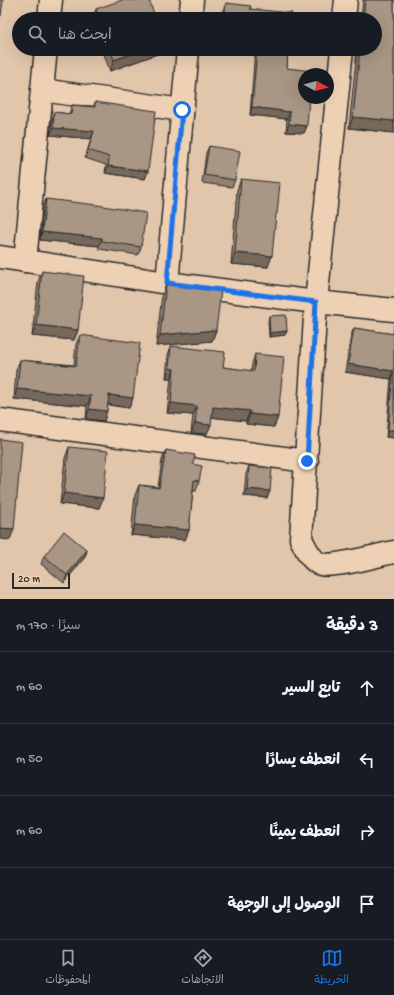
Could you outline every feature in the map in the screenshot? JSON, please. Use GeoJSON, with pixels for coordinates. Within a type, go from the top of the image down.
{"type":"FeatureCollection","features":[{"type":"Feature","properties":{"kind":"street"},"geometry":{"type":"LineString","coordinates":[[50,12],[51,0]]}},
{"type":"Feature","properties":{"kind":"street"},"geometry":{"type":"LineString","coordinates":[[191,12],[192,0]]}},
{"type":"Feature","properties":{"kind":"street"},"geometry":{"type":"LineString","coordinates":[[345,12],[346,0]]}},
{"type":"Feature","properties":{"kind":"street"},"geometry":{"type":"LineString","coordinates":[[25,261],[45,56]]}},
{"type":"Feature","properties":{"kind":"street"},"geometry":{"type":"LineString","coordinates":[[167,283],[187,56]]}},
{"type":"Feature","properties":{"kind":"street"},"geometry":{"type":"LineString","coordinates":[[341,56],[316,302],[302,540],[311,557],[320,564],[338,564],[394,552]]}},
{"type":"Feature","properties":{"kind":"street"},"geometry":{"type":"LineString","coordinates":[[42,90],[182,110]]}},
{"type":"Feature","properties":{"kind":"street"},"geometry":{"type":"LineString","coordinates":[[0,257],[167,283],[316,302],[394,310]]}},
{"type":"Feature","properties":{"kind":"street"},"geometry":{"type":"LineString","coordinates":[[0,420],[307,461]]}},
{"type":"Feature","properties":{"kind":"building"},"geometry":{"type":"Polygon","coordinates":[[[0,0],[3,0],[1,16],[0,16],[0,0]]]}},
{"type":"Feature","properties":{"kind":"building"},"geometry":{"type":"Polygon","coordinates":[[[122,0],[149,0],[153,12],[97,12],[96,9],[122,0]]]}},
{"type":"Feature","properties":{"kind":"building"},"geometry":{"type":"Polygon","coordinates":[[[365,0],[394,0],[394,121],[353,117],[359,56],[382,56],[382,12],[364,12],[365,0]]]}},
{"type":"Feature","properties":{"kind":"building"},"geometry":{"type":"Polygon","coordinates":[[[226,3],[251,6],[250,9],[282,12],[225,12],[226,3]]]}},
{"type":"Feature","properties":{"kind":"building"},"geometry":{"type":"Polygon","coordinates":[[[113,56],[125,56],[114,60],[113,56]]]}},
{"type":"Feature","properties":{"kind":"building"},"geometry":{"type":"Polygon","coordinates":[[[256,56],[288,56],[287,68],[298,69],[298,104],[309,104],[307,126],[289,124],[290,112],[252,107],[256,56]]]}},
{"type":"Feature","properties":{"kind":"building"},"geometry":{"type":"Polygon","coordinates":[[[95,102],[156,111],[148,171],[108,166],[109,157],[88,150],[94,131],[53,128],[54,112],[71,114],[72,105],[95,107],[95,102]]]}},
{"type":"Feature","properties":{"kind":"building"},"geometry":{"type":"Polygon","coordinates":[[[209,146],[240,151],[235,180],[204,175],[209,146]]]}},
{"type":"Feature","properties":{"kind":"building"},"geometry":{"type":"Polygon","coordinates":[[[241,179],[280,183],[272,256],[235,253],[241,179]]]}},
{"type":"Feature","properties":{"kind":"building"},"geometry":{"type":"Polygon","coordinates":[[[46,199],[146,213],[141,247],[102,241],[102,238],[42,232],[46,199]]]}},
{"type":"Feature","properties":{"kind":"building"},"geometry":{"type":"Polygon","coordinates":[[[42,271],[84,276],[78,330],[36,325],[42,271]]]}},
{"type":"Feature","properties":{"kind":"building"},"geometry":{"type":"Polygon","coordinates":[[[166,284],[221,291],[216,330],[160,335],[166,284]]]}},
{"type":"Feature","properties":{"kind":"building"},"geometry":{"type":"Polygon","coordinates":[[[286,315],[287,331],[270,333],[269,316],[286,315]]]}},
{"type":"Feature","properties":{"kind":"building"},"geometry":{"type":"Polygon","coordinates":[[[354,328],[394,334],[394,430],[388,430],[393,371],[348,364],[354,328]]]}},
{"type":"Feature","properties":{"kind":"building"},"geometry":{"type":"Polygon","coordinates":[[[80,335],[140,343],[133,398],[109,395],[107,411],[89,409],[91,396],[17,389],[20,360],[76,366],[80,335]]]}},
{"type":"Feature","properties":{"kind":"building"},"geometry":{"type":"Polygon","coordinates":[[[171,346],[225,352],[223,367],[254,371],[255,354],[284,357],[278,417],[250,414],[250,411],[213,407],[211,425],[195,423],[197,406],[171,403],[174,369],[169,368],[171,346]]]}},
{"type":"Feature","properties":{"kind":"building"},"geometry":{"type":"Polygon","coordinates":[[[0,439],[22,442],[14,529],[0,528],[0,439]]]}},
{"type":"Feature","properties":{"kind":"building"},"geometry":{"type":"Polygon","coordinates":[[[69,447],[108,451],[103,498],[64,493],[69,447]]]}},
{"type":"Feature","properties":{"kind":"building"},"geometry":{"type":"Polygon","coordinates":[[[166,450],[195,455],[193,464],[202,466],[199,481],[194,480],[189,530],[135,525],[139,485],[159,488],[166,450]]]}},
{"type":"Feature","properties":{"kind":"building"},"geometry":{"type":"Polygon","coordinates":[[[249,466],[272,468],[270,491],[247,489],[249,466]]]}},
{"type":"Feature","properties":{"kind":"building"},"geometry":{"type":"Polygon","coordinates":[[[64,531],[87,550],[67,575],[44,556],[64,531]]]}},
{"type":"Feature","properties":{"kind":"route"},"geometry":{"type":"LineString","coordinates":[[182,110],[167,283],[316,302],[307,461]]}}]}
